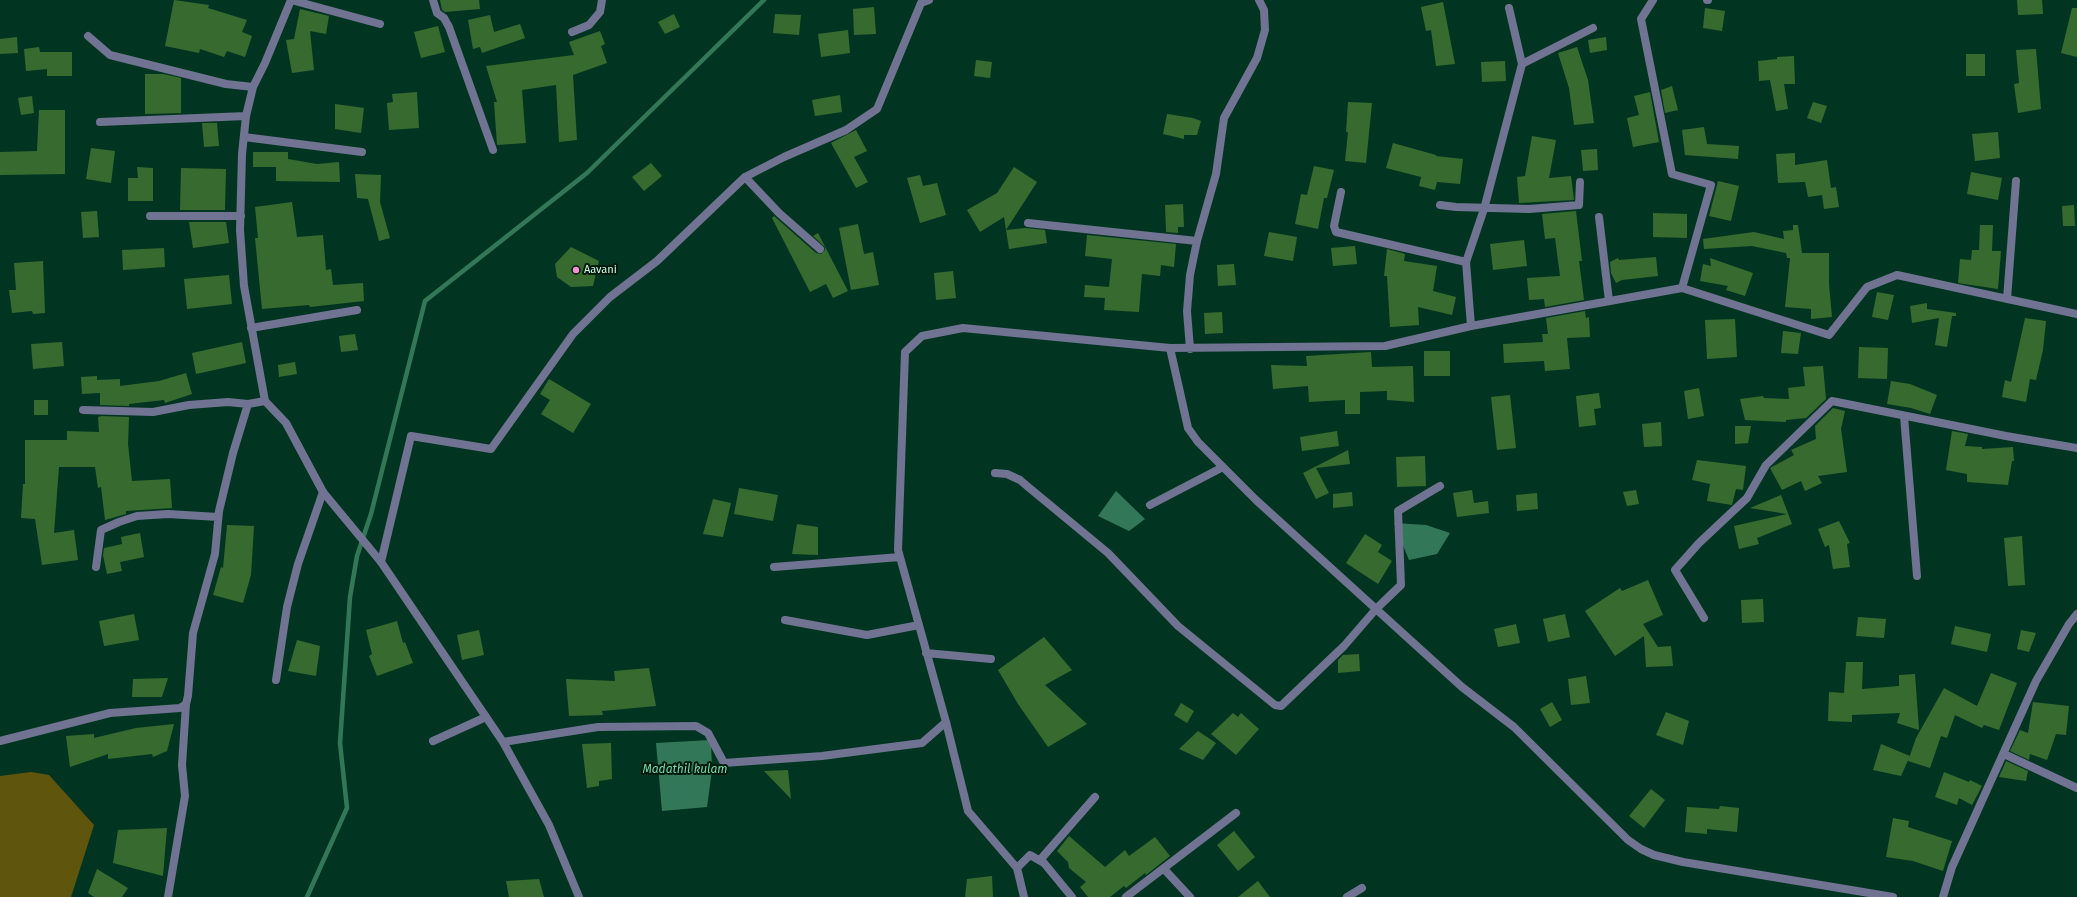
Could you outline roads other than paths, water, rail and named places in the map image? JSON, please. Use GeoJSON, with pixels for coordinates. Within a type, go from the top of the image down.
{"type":"FeatureCollection","features":[{"type":"Feature","properties":{"kind":"street"},"geometry":{"type":"LineString","coordinates":[[380,24],[291,0],[265,64],[253,87],[246,116],[244,137],[241,216],[244,286],[265,401],[286,423],[323,492],[376,555],[503,742],[550,825],[579,897]]}},
{"type":"Feature","properties":{"kind":"street"},"geometry":{"type":"LineString","coordinates":[[433,0],[437,13],[444,18],[449,27],[493,150]]}},
{"type":"Feature","properties":{"kind":"street"},"geometry":{"type":"LineString","coordinates":[[572,32],[589,25],[600,12],[602,0]]}},
{"type":"Feature","properties":{"kind":"street"},"geometry":{"type":"LineString","coordinates":[[381,562],[411,436],[491,449],[574,334],[610,297],[657,261],[745,177],[784,157],[846,130],[877,109],[921,3],[929,0]]}},
{"type":"Feature","properties":{"kind":"street"},"geometry":{"type":"LineString","coordinates":[[1190,349],[1187,311],[1190,275],[1197,241],[1216,174],[1224,118],[1257,58],[1265,30],[1264,10],[1259,0]]}},
{"type":"Feature","properties":{"kind":"street"},"geometry":{"type":"LineString","coordinates":[[1653,0],[1641,19],[1672,174],[1711,185],[1682,288]]}},
{"type":"Feature","properties":{"kind":"street"},"geometry":{"type":"LineString","coordinates":[[1471,326],[1466,262],[1484,209],[1522,64],[1509,8]]}},
{"type":"Feature","properties":{"kind":"street"},"geometry":{"type":"LineString","coordinates":[[1522,64],[1592,28]]}},
{"type":"Feature","properties":{"kind":"street"},"geometry":{"type":"LineString","coordinates":[[88,36],[110,55],[226,84],[253,87]]}},
{"type":"Feature","properties":{"kind":"street"},"geometry":{"type":"LineString","coordinates":[[100,122],[246,116]]}},
{"type":"Feature","properties":{"kind":"street"},"geometry":{"type":"LineString","coordinates":[[244,137],[362,152]]}},
{"type":"Feature","properties":{"kind":"street"},"geometry":{"type":"LineString","coordinates":[[745,177],[779,213],[820,249]]}},
{"type":"Feature","properties":{"kind":"street"},"geometry":{"type":"LineString","coordinates":[[2008,299],[2016,181]]}},
{"type":"Feature","properties":{"kind":"street"},"geometry":{"type":"LineString","coordinates":[[1440,205],[1484,209],[1529,209],[1579,206],[1580,182]]}},
{"type":"Feature","properties":{"kind":"street"},"geometry":{"type":"LineString","coordinates":[[1341,192],[1334,226],[1336,232],[1466,262]]}},
{"type":"Feature","properties":{"kind":"street"},"geometry":{"type":"LineString","coordinates":[[150,216],[241,216]]}},
{"type":"Feature","properties":{"kind":"street"},"geometry":{"type":"LineString","coordinates":[[1599,217],[1609,301]]}},
{"type":"Feature","properties":{"kind":"street"},"geometry":{"type":"LineString","coordinates":[[1028,223],[1197,241]]}},
{"type":"Feature","properties":{"kind":"street"},"geometry":{"type":"LineString","coordinates":[[1024,897],[1017,868],[968,810],[946,722],[898,550],[905,352],[922,336],[963,328],[1190,349],[1385,346],[1471,326],[1682,288],[1829,335],[1867,287],[1897,275],[2077,314]]}},
{"type":"Feature","properties":{"kind":"street"},"geometry":{"type":"LineString","coordinates":[[251,328],[357,310]]}},
{"type":"Feature","properties":{"kind":"street"},"geometry":{"type":"LineString","coordinates":[[1170,348],[1188,428],[1223,467],[1256,500],[1462,687],[1514,727],[1628,840],[1641,849],[1683,862],[1893,897]]}},
{"type":"Feature","properties":{"kind":"street"},"geometry":{"type":"LineString","coordinates":[[82,410],[153,412],[196,404],[228,402],[248,404],[265,401]]}},
{"type":"Feature","properties":{"kind":"street"},"geometry":{"type":"LineString","coordinates":[[1704,618],[1675,570],[1699,543],[1747,498],[1766,465],[1832,401],[2006,436],[2077,448]]}},
{"type":"Feature","properties":{"kind":"street"},"geometry":{"type":"LineString","coordinates":[[168,897],[185,796],[182,765],[193,633],[215,554],[218,517],[233,453],[248,404]]}},
{"type":"Feature","properties":{"kind":"street"},"geometry":{"type":"LineString","coordinates":[[1904,416],[1917,576]]}},
{"type":"Feature","properties":{"kind":"street"},"geometry":{"type":"LineString","coordinates":[[1150,506],[1223,467]]}},
{"type":"Feature","properties":{"kind":"street"},"geometry":{"type":"LineString","coordinates":[[995,473],[1007,474],[1020,480],[1108,553],[1178,626],[1276,705],[1282,706],[1344,646],[1376,609],[1401,585],[1398,511],[1440,486]]}},
{"type":"Feature","properties":{"kind":"street"},"geometry":{"type":"LineString","coordinates":[[276,680],[287,607],[298,564],[323,492]]}},
{"type":"Feature","properties":{"kind":"street"},"geometry":{"type":"LineString","coordinates":[[96,567],[101,530],[119,522],[137,516],[168,514],[218,517]]}},
{"type":"Feature","properties":{"kind":"street"},"geometry":{"type":"LineString","coordinates":[[774,567],[900,557]]}},
{"type":"Feature","properties":{"kind":"street"},"geometry":{"type":"LineString","coordinates":[[1943,897],[1952,867],[2036,680],[2069,624],[2077,614]]}},
{"type":"Feature","properties":{"kind":"street"},"geometry":{"type":"LineString","coordinates":[[785,620],[867,635],[919,625]]}},
{"type":"Feature","properties":{"kind":"street"},"geometry":{"type":"LineString","coordinates":[[926,652],[991,659]]}},
{"type":"Feature","properties":{"kind":"street"},"geometry":{"type":"LineString","coordinates":[[0,741],[110,713],[180,708],[186,704]]}},
{"type":"Feature","properties":{"kind":"street"},"geometry":{"type":"LineString","coordinates":[[433,741],[486,717]]}},
{"type":"Feature","properties":{"kind":"street"},"geometry":{"type":"LineString","coordinates":[[503,742],[598,727],[696,726],[708,733],[724,763],[822,756],[922,743],[946,722]]}},
{"type":"Feature","properties":{"kind":"street"},"geometry":{"type":"LineString","coordinates":[[2004,754],[2077,788]]}},
{"type":"Feature","properties":{"kind":"street"},"geometry":{"type":"LineString","coordinates":[[1040,860],[1095,797]]}},
{"type":"Feature","properties":{"kind":"street"},"geometry":{"type":"LineString","coordinates":[[1126,897],[1236,813]]}},
{"type":"Feature","properties":{"kind":"street"},"geometry":{"type":"LineString","coordinates":[[1017,868],[1030,855],[1040,860],[1072,897]]}},
{"type":"Feature","properties":{"kind":"street"},"geometry":{"type":"LineString","coordinates":[[1164,869],[1190,897]]}},
{"type":"Feature","properties":{"kind":"street"},"geometry":{"type":"LineString","coordinates":[[1347,897],[1362,888]]}},
{"type":"Feature","properties":{"kind":"water"},"geometry":{"type":"Polygon","coordinates":[[[1116,491],[1145,519],[1129,531],[1098,516],[1116,491]]]}},
{"type":"Feature","properties":{"kind":"water"},"geometry":{"type":"Polygon","coordinates":[[[1394,523],[1426,525],[1450,533],[1437,554],[1409,560],[1394,523]]]}},
{"type":"Feature","properties":{"kind":"water","name":"Madathil kulam"},"geometry":{"type":"Polygon","coordinates":[[[711,740],[712,770],[707,807],[662,811],[656,743],[711,740]]]}},
{"type":"Feature","properties":{"kind":"waterway"},"geometry":{"type":"LineString","coordinates":[[307,897],[347,808],[340,743],[350,597],[357,556],[371,514],[425,301],[587,173],[764,0]]}},
{"type":"Feature","properties":{"kind":"place","name":"Aavani"},"geometry":{"type":"Point","coordinates":[576,270]}}]}
